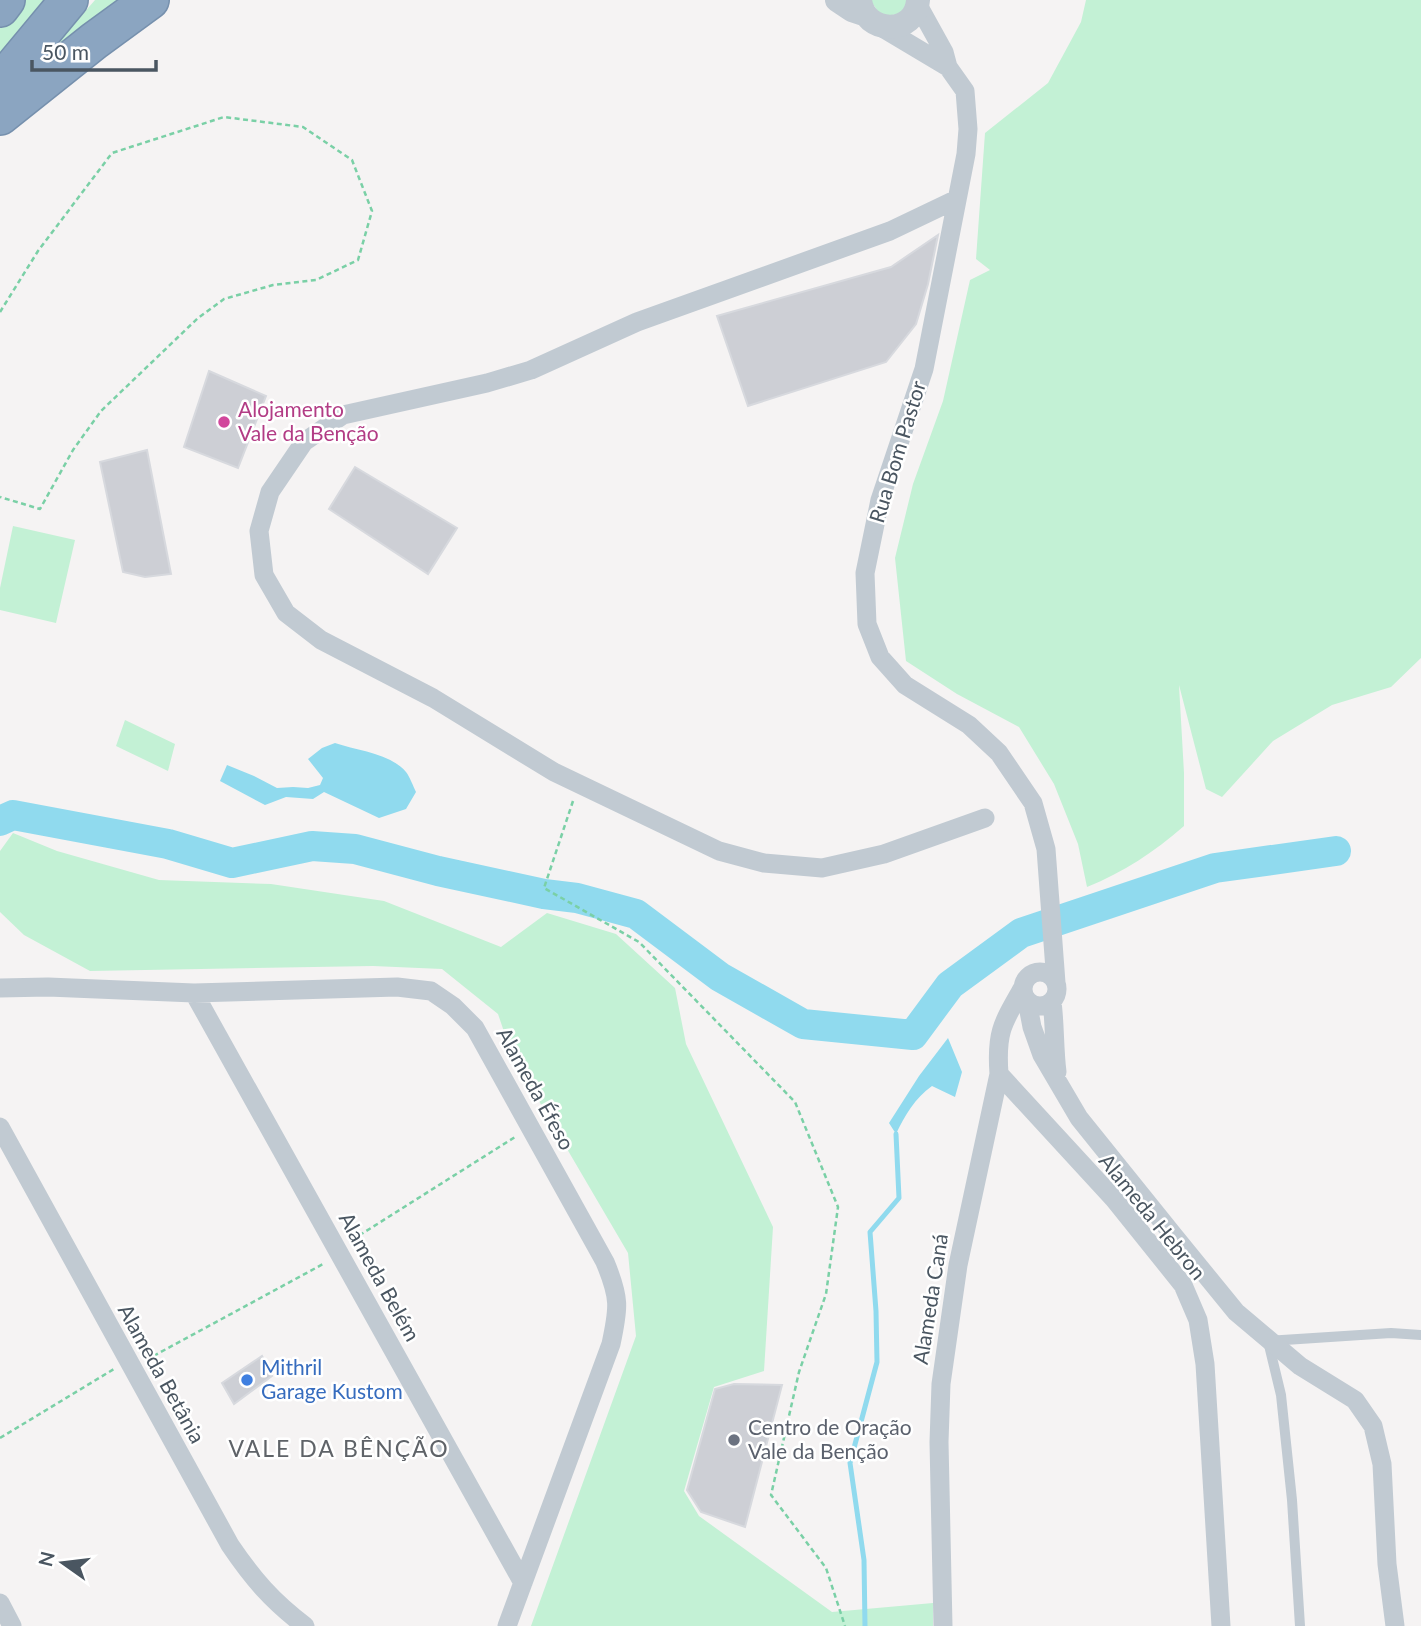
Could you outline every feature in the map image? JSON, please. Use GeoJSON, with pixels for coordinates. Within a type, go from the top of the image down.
{"type":"FeatureCollection","features":[{"type":"Feature","properties":{"kind":"highway"},"geometry":{"type":"LineString","coordinates":[[0,8],[6,0]]}},
{"type":"Feature","properties":{"kind":"highway"},"geometry":{"type":"LineString","coordinates":[[0,83],[69,0]]}},
{"type":"Feature","properties":{"kind":"highway"},"geometry":{"type":"LineString","coordinates":[[0,116],[150,0]]}},
{"type":"Feature","properties":{"kind":"street","name":"Rua Bom Pastor"},"geometry":{"type":"LineString","coordinates":[[837,0],[852,10],[869,14],[948,67]]}},
{"type":"Feature","properties":{"kind":"street","name":"Rua Bom Pastor"},"geometry":{"type":"LineString","coordinates":[[918,3],[944,52],[948,67],[965,91],[966,154],[924,369],[880,500],[865,573],[867,624],[880,657],[905,685],[969,725],[999,753],[1033,803],[1046,849],[1051,936]]}},
{"type":"Feature","properties":{"kind":"street"},"geometry":{"type":"LineString","coordinates":[[869,14],[893,28],[904,24],[913,16],[918,3]]}},
{"type":"Feature","properties":{"kind":"street"},"geometry":{"type":"LineString","coordinates":[[957,199],[890,231],[637,322],[531,370],[487,383],[343,415],[304,442],[270,492],[259,531],[264,575],[286,613],[321,640],[433,698],[554,772],[719,851],[764,863],[822,868],[884,854],[985,818]]}},
{"type":"Feature","properties":{"kind":"street"},"geometry":{"type":"LineString","coordinates":[[1026,989],[1051,936]]}},
{"type":"Feature","properties":{"kind":"street"},"geometry":{"type":"LineString","coordinates":[[1051,936],[1058,1084]]}},
{"type":"Feature","properties":{"kind":"street"},"geometry":{"type":"LineString","coordinates":[[1054,992],[1046,973],[1033,973],[1026,989],[1037,1041],[1058,1084],[1079,1118],[1236,1312],[1300,1366],[1355,1400],[1373,1426],[1382,1464],[1387,1564],[1395,1626]]}},
{"type":"Feature","properties":{"kind":"street","name":"Alameda Éfeso"},"geometry":{"type":"LineString","coordinates":[[0,988],[48,987],[194,993],[397,987],[431,991],[453,1006],[475,1028],[606,1262],[617,1291],[618,1312],[611,1344],[507,1626]]}},
{"type":"Feature","properties":{"kind":"street"},"geometry":{"type":"LineString","coordinates":[[1026,989],[1040,1007],[1054,992]]}},
{"type":"Feature","properties":{"kind":"street","name":"Alameda Caná"},"geometry":{"type":"LineString","coordinates":[[943,1626],[939,1442],[941,1384],[958,1265],[999,1074],[997,1046],[1004,1020],[1026,989]]}},
{"type":"Feature","properties":{"kind":"street","name":"Alameda Belém"},"geometry":{"type":"LineString","coordinates":[[194,993],[523,1583]]}},
{"type":"Feature","properties":{"kind":"street","name":"Alameda Hebron"},"geometry":{"type":"LineString","coordinates":[[999,1074],[1114,1199],[1183,1285],[1198,1320],[1205,1364],[1221,1626]]}},
{"type":"Feature","properties":{"kind":"street","name":"Alameda Betânia"},"geometry":{"type":"LineString","coordinates":[[0,1127],[230,1545],[254,1581],[305,1626]]}},
{"type":"Feature","properties":{"kind":"street"},"geometry":{"type":"LineString","coordinates":[[0,1603],[12,1626]]}},
{"type":"Feature","properties":{"kind":"lane"},"geometry":{"type":"LineString","coordinates":[[1300,1626],[1292,1500],[1282,1408],[1268,1341],[1391,1333],[1421,1335]]}},
{"type":"Feature","properties":{"kind":"path"},"geometry":{"type":"LineString","coordinates":[[0,312],[38,251],[113,153],[224,117],[303,127],[352,160],[372,211],[358,260],[316,280],[273,285],[225,299],[198,318],[101,411],[72,450],[40,509],[0,497]]}},
{"type":"Feature","properties":{"kind":"path"},"geometry":{"type":"LineString","coordinates":[[579,784],[544,888],[639,942],[795,1102],[838,1207],[826,1294],[799,1372],[771,1495],[826,1568],[845,1626]]}},
{"type":"Feature","properties":{"kind":"path"},"geometry":{"type":"LineString","coordinates":[[0,1438],[129,1364],[339,1252],[530,1128]]}},
{"type":"Feature","properties":{"kind":"green space"},"geometry":{"type":"Polygon","coordinates":[[[23,0],[57,0],[0,68],[0,28],[23,0]]]}},
{"type":"Feature","properties":{"kind":"green space"},"geometry":{"type":"Polygon","coordinates":[[[95,0],[132,0],[26,79],[95,0]]]}},
{"type":"Feature","properties":{"kind":"green space"},"geometry":{"type":"Polygon","coordinates":[[[870,0],[909,0],[902,13],[882,17],[870,0]]]}},
{"type":"Feature","properties":{"kind":"green space"},"geometry":{"type":"Polygon","coordinates":[[[1086,0],[1421,0],[1421,658],[1391,687],[1332,705],[1273,741],[1222,797],[1206,789],[1179,685],[1184,826],[1138,861],[1087,887],[1078,844],[1054,784],[1019,727],[957,694],[906,661],[895,558],[913,484],[943,401],[970,280],[990,270],[976,259],[985,133],[1048,83],[1081,22],[1086,0]]]}},
{"type":"Feature","properties":{"kind":"green space"},"geometry":{"type":"Polygon","coordinates":[[[13,526],[75,540],[56,623],[0,610],[0,588],[13,526]]]}},
{"type":"Feature","properties":{"kind":"green space"},"geometry":{"type":"Polygon","coordinates":[[[125,720],[175,744],[168,771],[116,746],[125,720]]]}},
{"type":"Feature","properties":{"kind":"green space"},"geometry":{"type":"Polygon","coordinates":[[[13,833],[57,851],[159,880],[271,884],[384,901],[501,947],[547,913],[616,934],[675,988],[686,1044],[773,1227],[764,1371],[714,1387],[684,1491],[699,1516],[832,1612],[933,1603],[933,1626],[531,1626],[636,1336],[628,1253],[512,1055],[498,1014],[442,969],[373,966],[90,971],[24,935],[0,912],[0,851],[13,833]]]}},
{"type":"Feature","properties":{"kind":"water"},"geometry":{"type":"Polygon","coordinates":[[[335,743],[383,757],[399,766],[407,774],[416,792],[406,809],[379,818],[324,792],[313,799],[286,797],[265,805],[220,781],[227,765],[277,788],[308,788],[320,785],[323,778],[308,759],[322,748],[335,743]]]}},
{"type":"Feature","properties":{"kind":"water"},"geometry":{"type":"Polygon","coordinates":[[[948,1038],[962,1072],[955,1097],[932,1086],[911,1107],[896,1134],[889,1123],[919,1076],[948,1038]]]}},
{"type":"Feature","properties":{"kind":"building"},"geometry":{"type":"Polygon","coordinates":[[[938,235],[916,324],[886,362],[748,406],[717,316],[891,267],[938,235]]]}},
{"type":"Feature","properties":{"kind":"building","name":"Alojamento Vale da Benção"},"geometry":{"type":"Polygon","coordinates":[[[209,371],[266,396],[238,468],[184,447],[209,371]]]}},
{"type":"Feature","properties":{"kind":"building"},"geometry":{"type":"Polygon","coordinates":[[[147,450],[171,574],[145,577],[123,572],[100,462],[147,450]]]}},
{"type":"Feature","properties":{"kind":"building"},"geometry":{"type":"Polygon","coordinates":[[[355,467],[457,528],[428,574],[329,509],[355,467]]]}},
{"type":"Feature","properties":{"kind":"building","name":"Mithril Garage Kustom"},"geometry":{"type":"Polygon","coordinates":[[[262,1356],[272,1376],[234,1404],[222,1383],[262,1356]]]}},
{"type":"Feature","properties":{"kind":"building","name":"Centro de Oração Vale da Benção"},"geometry":{"type":"Polygon","coordinates":[[[734,1384],[782,1385],[745,1527],[701,1512],[687,1490],[715,1389],[734,1384]]]}},
{"type":"Feature","properties":{"kind":"waterway"},"geometry":{"type":"LineString","coordinates":[[0,821],[13,815],[168,844],[232,863],[312,846],[355,849],[438,871],[544,894],[577,898],[636,914],[720,977],[803,1024],[913,1035],[950,985],[1021,933],[1215,868],[1336,851]]}},
{"type":"Feature","properties":{"kind":"waterway"},"geometry":{"type":"LineString","coordinates":[[865,1626],[864,1560],[850,1463],[877,1362],[870,1232],[899,1198],[896,1134]]}},
{"type":"Feature","properties":{"kind":"place","name":"Alojamento Vale da Benção"},"geometry":{"type":"Point","coordinates":[224,422]}},
{"type":"Feature","properties":{"kind":"place","name":"Mithril Garage Kustom"},"geometry":{"type":"Point","coordinates":[247,1380]}},
{"type":"Feature","properties":{"kind":"place","name":"Centro de Oração Vale da Benção"},"geometry":{"type":"Point","coordinates":[734,1440]}},
{"type":"Feature","properties":{"kind":"district","name":"VALE DA BÊNÇÃO"},"geometry":{"type":"Point","coordinates":[339,1449]}}]}
